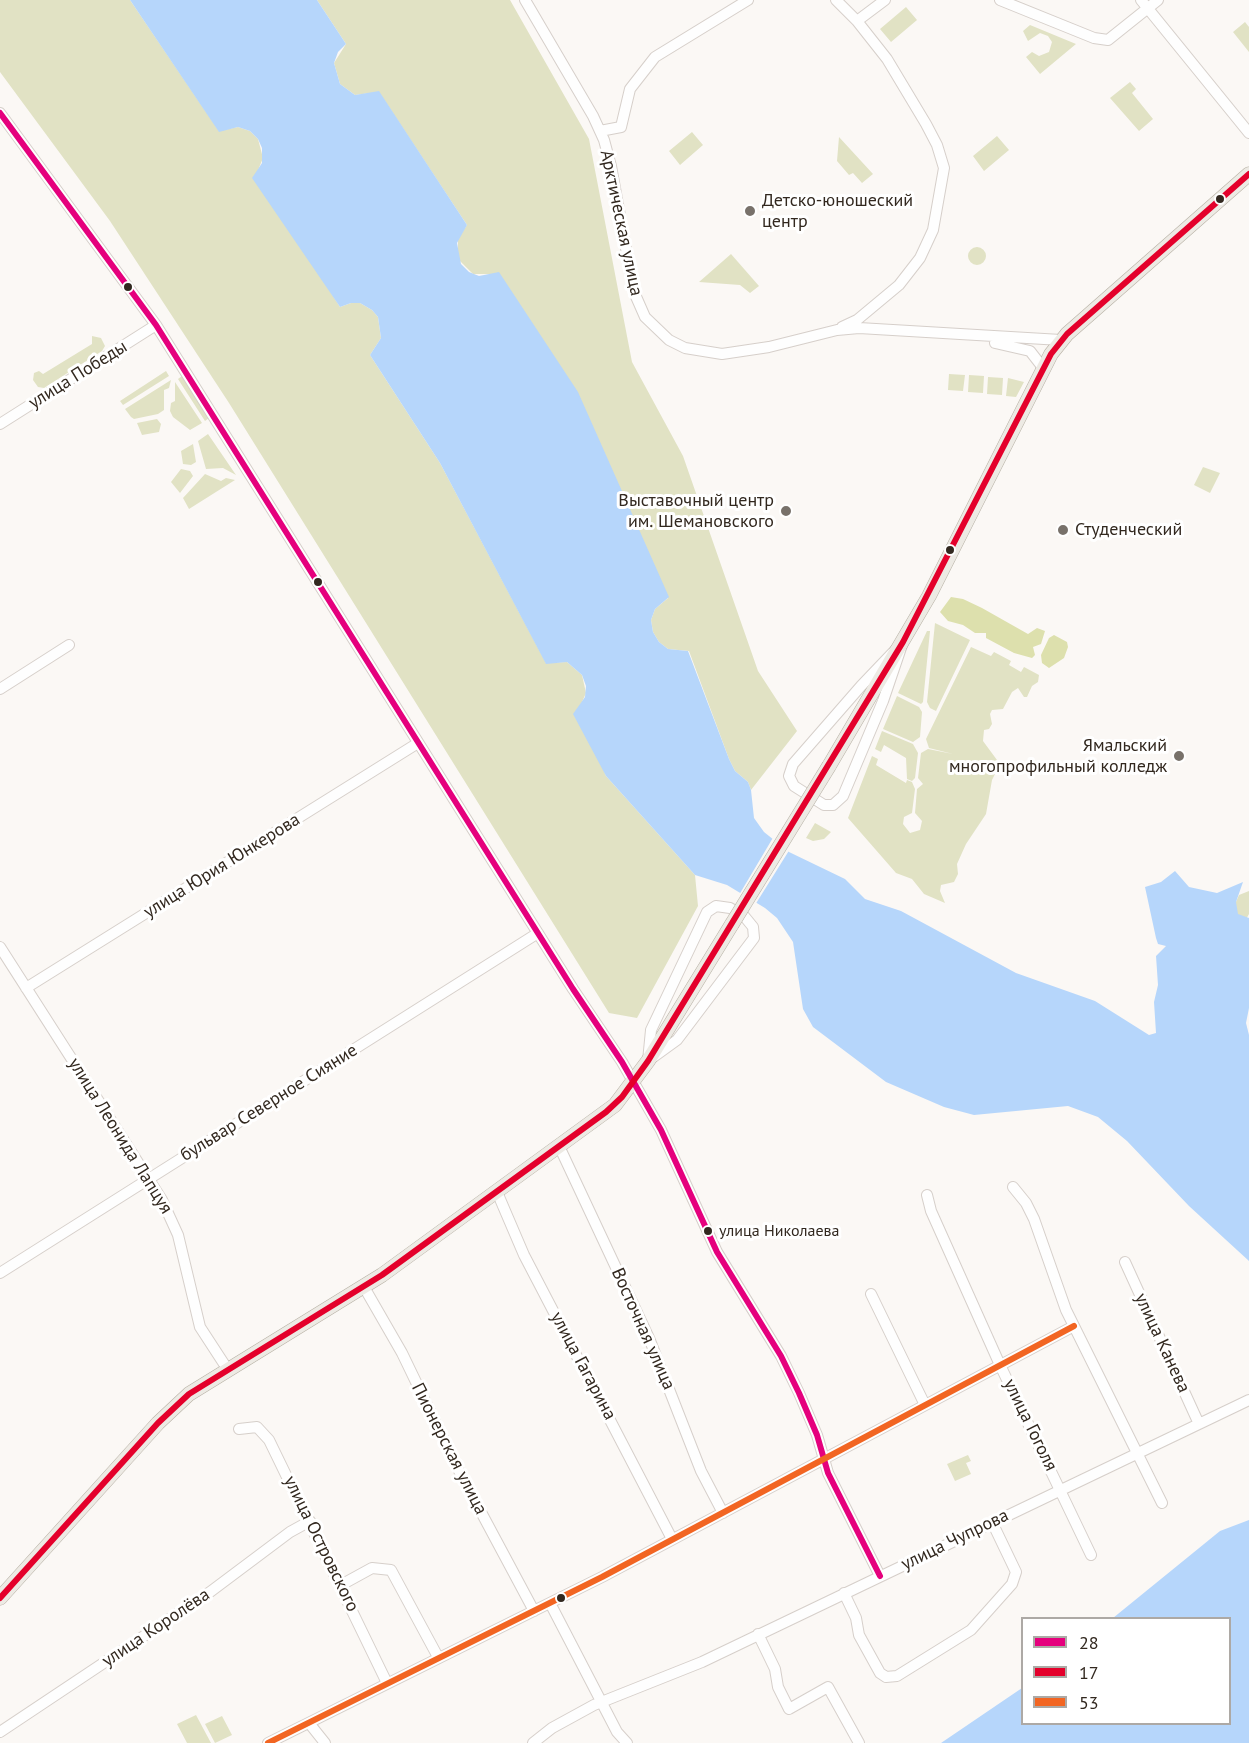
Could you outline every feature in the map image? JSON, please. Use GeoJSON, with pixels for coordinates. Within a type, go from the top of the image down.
{"type":"FeatureCollection","features":[{"type":"Feature","properties":{"kind":"main road"},"geometry":{"type":"LineString","coordinates":[[0,1598],[169,1412],[189,1394],[364,1287],[606,1112],[634,1082],[903,642],[1061,340],[1249,174]]}},
{"type":"Feature","properties":{"kind":"street","name":"Арктическая улица"},"geometry":{"type":"LineString","coordinates":[[525,0],[600,131],[611,166],[634,292],[645,317],[660,333],[686,348],[722,354],[769,347],[825,333],[859,328],[959,336],[1061,340]]}},
{"type":"Feature","properties":{"kind":"street"},"geometry":{"type":"LineString","coordinates":[[600,131],[621,127],[630,89],[655,57],[748,0]]}},
{"type":"Feature","properties":{"kind":"street"},"geometry":{"type":"LineString","coordinates":[[825,333],[857,320],[899,285],[920,258],[933,230],[944,168],[937,145],[926,124],[885,57],[857,21],[836,0]]}},
{"type":"Feature","properties":{"kind":"street"},"geometry":{"type":"LineString","coordinates":[[857,21],[885,0]]}},
{"type":"Feature","properties":{"kind":"street"},"geometry":{"type":"LineString","coordinates":[[1000,0],[1095,38],[1108,40],[1145,4],[1158,0]]}},
{"type":"Feature","properties":{"kind":"street"},"geometry":{"type":"LineString","coordinates":[[1145,4],[1249,133]]}},
{"type":"Feature","properties":{"kind":"street"},"geometry":{"type":"LineString","coordinates":[[0,113],[156,325],[634,1082],[676,1160],[717,1252],[781,1356],[817,1435],[823,1460],[880,1576]]}},
{"type":"Feature","properties":{"kind":"street","name":"улица Победы"},"geometry":{"type":"LineString","coordinates":[[0,424],[156,325]]}},
{"type":"Feature","properties":{"kind":"street","name":"Арктическая улица"},"geometry":{"type":"LineString","coordinates":[[959,336],[1025,349],[1036,357],[1044,369]]}},
{"type":"Feature","properties":{"kind":"street"},"geometry":{"type":"LineString","coordinates":[[903,642],[883,701],[843,796],[833,805],[824,805],[794,786],[789,776],[793,764],[903,642]]}},
{"type":"Feature","properties":{"kind":"street"},"geometry":{"type":"LineString","coordinates":[[0,689],[69,645]]}},
{"type":"Feature","properties":{"kind":"street","name":"улица Юрия Юнкерова"},"geometry":{"type":"LineString","coordinates":[[26,988],[418,743]]}},
{"type":"Feature","properties":{"kind":"street"},"geometry":{"type":"LineString","coordinates":[[716,906],[730,908],[749,922],[754,933],[751,944],[676,1040],[648,1061],[651,1029],[707,912],[716,906]]}},
{"type":"Feature","properties":{"kind":"street","name":"бульвар Северное Сияние"},"geometry":{"type":"LineString","coordinates":[[0,1273],[538,933]]}},
{"type":"Feature","properties":{"kind":"street","name":"улица Леонида Лапцуя"},"geometry":{"type":"LineString","coordinates":[[0,947],[171,1216],[178,1235],[200,1327],[228,1370]]}},
{"type":"Feature","properties":{"kind":"street","name":"Восточная улица"},"geometry":{"type":"LineString","coordinates":[[560,1146],[649,1338],[701,1471],[723,1513]]}},
{"type":"Feature","properties":{"kind":"street"},"geometry":{"type":"LineString","coordinates":[[1013,1187],[1026,1203],[1034,1219],[1074,1326],[1162,1503]]}},
{"type":"Feature","properties":{"kind":"street","name":"улица Гагарина"},"geometry":{"type":"LineString","coordinates":[[497,1192],[524,1255],[672,1539]]}},
{"type":"Feature","properties":{"kind":"street","name":"улица Гоголя"},"geometry":{"type":"LineString","coordinates":[[927,1195],[931,1211],[1000,1365],[1091,1555]]}},
{"type":"Feature","properties":{"kind":"street","name":"улица Канева"},"geometry":{"type":"LineString","coordinates":[[1125,1262],[1199,1424]]}},
{"type":"Feature","properties":{"kind":"street","name":"Пионерская улица"},"geometry":{"type":"LineString","coordinates":[[364,1287],[402,1353],[458,1469],[534,1611]]}},
{"type":"Feature","properties":{"kind":"street"},"geometry":{"type":"LineString","coordinates":[[871,1294],[925,1405]]}},
{"type":"Feature","properties":{"kind":"street"},"geometry":{"type":"LineString","coordinates":[[268,1743],[550,1603],[1074,1326]]}},
{"type":"Feature","properties":{"kind":"street","name":"улица Чупрова"},"geometry":{"type":"LineString","coordinates":[[533,1743],[552,1728],[602,1702],[702,1662],[1249,1400]]}},
{"type":"Feature","properties":{"kind":"street","name":"улица Островского"},"geometry":{"type":"LineString","coordinates":[[239,1429],[256,1427],[269,1440],[387,1683]]}},
{"type":"Feature","properties":{"kind":"street","name":"улица Королёва"},"geometry":{"type":"LineString","coordinates":[[0,1732],[191,1605],[291,1532],[310,1521]]}},
{"type":"Feature","properties":{"kind":"street"},"geometry":{"type":"LineString","coordinates":[[844,1593],[856,1618],[859,1635],[880,1673],[886,1677],[897,1676],[971,1630],[1012,1584],[1016,1572],[992,1522]]}},
{"type":"Feature","properties":{"kind":"street"},"geometry":{"type":"LineString","coordinates":[[340,1585],[372,1568],[391,1570],[438,1657]]}},
{"type":"Feature","properties":{"kind":"street"},"geometry":{"type":"LineString","coordinates":[[550,1603],[617,1732],[627,1743]]}},
{"type":"Feature","properties":{"kind":"street"},"geometry":{"type":"LineString","coordinates":[[758,1634],[775,1669],[778,1687],[789,1709],[828,1687],[859,1743]]}},
{"type":"Feature","properties":{"kind":"street"},"geometry":{"type":"LineString","coordinates":[[309,1723],[325,1743]]}},
{"type":"Feature","properties":{"kind":"green space"},"geometry":{"type":"Polygon","coordinates":[[[0,0],[130,0],[219,131],[238,127],[250,131],[258,139],[263,158],[256,175],[340,307],[360,303],[372,310],[378,317],[381,338],[370,355],[440,463],[546,663],[567,662],[582,675],[586,693],[579,709],[606,776],[695,875],[698,906],[637,1018],[609,1013],[229,403],[110,221],[0,72],[0,0]]]}},
{"type":"Feature","properties":{"kind":"green space"},"geometry":{"type":"Polygon","coordinates":[[[317,0],[510,0],[589,139],[632,362],[683,456],[758,671],[797,731],[751,790],[748,782],[735,771],[729,759],[689,651],[668,649],[659,642],[653,632],[651,620],[655,609],[668,598],[494,274],[473,274],[458,259],[458,238],[467,225],[379,92],[355,95],[340,84],[334,63],[346,44],[317,0]]]}},
{"type":"Feature","properties":{"kind":"green space"},"geometry":{"type":"Polygon","coordinates":[[[906,7],[917,20],[891,42],[880,29],[906,7]]]}},
{"type":"Feature","properties":{"kind":"green space"},"geometry":{"type":"Polygon","coordinates":[[[1245,22],[1249,27],[1249,52],[1233,32],[1245,22]]]}},
{"type":"Feature","properties":{"kind":"green space"},"geometry":{"type":"Polygon","coordinates":[[[1030,25],[1076,44],[1040,74],[1026,57],[1032,52],[1039,56],[1049,52],[1052,42],[1048,36],[1040,33],[1028,41],[1023,31],[1030,25]]]}},
{"type":"Feature","properties":{"kind":"green space"},"geometry":{"type":"Polygon","coordinates":[[[1130,82],[1136,89],[1132,93],[1153,119],[1139,131],[1110,98],[1130,82]]]}},
{"type":"Feature","properties":{"kind":"green space"},"geometry":{"type":"Polygon","coordinates":[[[692,132],[703,145],[680,165],[669,151],[692,132]]]}},
{"type":"Feature","properties":{"kind":"green space"},"geometry":{"type":"Polygon","coordinates":[[[997,136],[1009,150],[984,171],[973,156],[997,136]]]}},
{"type":"Feature","properties":{"kind":"green space"},"geometry":{"type":"Polygon","coordinates":[[[839,137],[873,174],[862,183],[853,173],[849,175],[837,161],[839,137]]]}},
{"type":"Feature","properties":{"kind":"green space"},"geometry":{"type":"Polygon","coordinates":[[[977,247],[983,250],[986,256],[983,262],[977,265],[971,262],[968,256],[971,250],[977,247]]]}},
{"type":"Feature","properties":{"kind":"green space"},"geometry":{"type":"Polygon","coordinates":[[[731,254],[759,286],[750,293],[740,285],[699,282],[731,254]]]}},
{"type":"Feature","properties":{"kind":"green space"},"geometry":{"type":"Polygon","coordinates":[[[92,336],[101,338],[105,346],[102,351],[44,388],[38,387],[33,380],[34,373],[39,371],[43,374],[92,344],[92,336]]]}},
{"type":"Feature","properties":{"kind":"green space"},"geometry":{"type":"Polygon","coordinates":[[[166,371],[169,376],[123,405],[120,401],[166,371]]]}},
{"type":"Feature","properties":{"kind":"green space"},"geometry":{"type":"Polygon","coordinates":[[[949,374],[965,375],[963,391],[948,390],[949,374]]]}},
{"type":"Feature","properties":{"kind":"green space"},"geometry":{"type":"Polygon","coordinates":[[[969,375],[984,376],[983,393],[968,392],[969,375]]]}},
{"type":"Feature","properties":{"kind":"green space"},"geometry":{"type":"Polygon","coordinates":[[[182,376],[209,418],[205,421],[178,379],[182,376]]]}},
{"type":"Feature","properties":{"kind":"green space"},"geometry":{"type":"Polygon","coordinates":[[[988,377],[1003,378],[1002,395],[987,394],[988,377]]]}},
{"type":"Feature","properties":{"kind":"green space"},"geometry":{"type":"Polygon","coordinates":[[[1008,378],[1024,382],[1016,397],[1006,396],[1008,378]]]}},
{"type":"Feature","properties":{"kind":"green space"},"geometry":{"type":"Polygon","coordinates":[[[171,380],[169,388],[164,390],[164,410],[158,414],[134,419],[131,417],[125,409],[171,380]]]}},
{"type":"Feature","properties":{"kind":"green space"},"geometry":{"type":"Polygon","coordinates":[[[175,382],[202,423],[190,430],[173,417],[170,411],[171,403],[175,401],[175,382]]]}},
{"type":"Feature","properties":{"kind":"green space"},"geometry":{"type":"Polygon","coordinates":[[[157,419],[161,424],[159,432],[142,435],[137,423],[157,419]]]}},
{"type":"Feature","properties":{"kind":"green space"},"geometry":{"type":"Polygon","coordinates":[[[208,434],[236,475],[223,468],[206,469],[198,441],[208,434]]]}},
{"type":"Feature","properties":{"kind":"green space"},"geometry":{"type":"Polygon","coordinates":[[[193,444],[196,462],[191,465],[183,464],[181,451],[193,444]]]}},
{"type":"Feature","properties":{"kind":"green space"},"geometry":{"type":"Polygon","coordinates":[[[1203,467],[1220,473],[1210,493],[1194,485],[1203,467]]]}},
{"type":"Feature","properties":{"kind":"green space"},"geometry":{"type":"Polygon","coordinates":[[[181,469],[190,471],[193,476],[180,493],[171,482],[181,469]]]}},
{"type":"Feature","properties":{"kind":"green space"},"geometry":{"type":"Polygon","coordinates":[[[205,474],[221,481],[226,478],[235,480],[189,509],[183,498],[205,474]]]}},
{"type":"Feature","properties":{"kind":"green space"},"geometry":{"type":"Polygon","coordinates":[[[951,597],[963,599],[982,608],[1028,634],[1037,628],[1045,631],[1041,644],[1033,647],[1035,655],[1032,658],[1014,653],[986,638],[986,633],[975,633],[963,625],[948,621],[940,612],[951,597]]]}},
{"type":"Feature","properties":{"kind":"green space"},"geometry":{"type":"Polygon","coordinates":[[[935,623],[970,640],[936,711],[930,708],[927,702],[935,623]]]}},
{"type":"Feature","properties":{"kind":"green space"},"geometry":{"type":"Polygon","coordinates":[[[927,631],[930,631],[921,704],[898,693],[927,631]]]}},
{"type":"Feature","properties":{"kind":"green space"},"geometry":{"type":"Polygon","coordinates":[[[1054,635],[1067,642],[1068,647],[1064,658],[1049,668],[1042,663],[1041,655],[1049,638],[1054,635]]]}},
{"type":"Feature","properties":{"kind":"green space"},"geometry":{"type":"Polygon","coordinates":[[[971,647],[991,656],[994,652],[1011,661],[1009,665],[1021,672],[1024,667],[1039,675],[1038,682],[1032,686],[1027,697],[1024,697],[1018,688],[1012,692],[1003,709],[992,710],[990,714],[992,724],[989,729],[984,730],[983,741],[997,760],[998,768],[992,780],[986,814],[966,844],[957,864],[958,874],[954,882],[941,885],[940,891],[945,903],[924,894],[912,879],[896,873],[848,818],[872,756],[878,759],[876,765],[906,783],[907,780],[912,782],[915,789],[912,813],[904,817],[903,824],[910,833],[920,830],[922,821],[915,813],[917,789],[923,784],[918,778],[921,753],[928,749],[953,754],[929,748],[926,739],[971,647]]]}},
{"type":"Feature","properties":{"kind":"green space"},"geometry":{"type":"Polygon","coordinates":[[[897,696],[919,707],[922,712],[920,737],[913,742],[883,729],[897,696]]]}},
{"type":"Feature","properties":{"kind":"green space"},"geometry":{"type":"Polygon","coordinates":[[[882,731],[913,744],[918,753],[915,778],[912,781],[907,779],[906,758],[884,745],[881,752],[875,749],[882,731]]]}},
{"type":"Feature","properties":{"kind":"green space"},"geometry":{"type":"Polygon","coordinates":[[[815,823],[831,832],[824,839],[813,841],[806,838],[815,823]]]}},
{"type":"Feature","properties":{"kind":"green space"},"geometry":{"type":"Polygon","coordinates":[[[1249,891],[1249,914],[1245,921],[1237,917],[1235,904],[1239,895],[1249,891]]]}},
{"type":"Feature","properties":{"kind":"green space"},"geometry":{"type":"Polygon","coordinates":[[[968,1455],[971,1461],[966,1463],[971,1474],[955,1481],[947,1464],[968,1455]]]}},
{"type":"Feature","properties":{"kind":"green space"},"geometry":{"type":"Polygon","coordinates":[[[196,1715],[211,1743],[187,1743],[177,1724],[196,1715]]]}},
{"type":"Feature","properties":{"kind":"green space"},"geometry":{"type":"Polygon","coordinates":[[[222,1716],[232,1735],[215,1743],[205,1724],[222,1716]]]}},
{"type":"Feature","properties":{"kind":"water"},"geometry":{"type":"Polygon","coordinates":[[[130,0],[317,0],[346,44],[338,52],[334,63],[340,84],[355,95],[379,91],[467,225],[457,243],[461,264],[469,272],[479,276],[499,272],[578,392],[669,597],[655,609],[651,620],[653,632],[659,642],[668,649],[688,651],[729,759],[735,771],[748,782],[754,818],[764,832],[789,852],[845,879],[865,899],[901,911],[1016,973],[1095,1001],[1149,1035],[1156,1033],[1154,1002],[1158,985],[1156,956],[1166,946],[1158,944],[1145,887],[1161,882],[1175,871],[1189,887],[1217,893],[1243,882],[1236,902],[1238,914],[1249,918],[1249,1008],[1246,1023],[1249,1035],[1249,1261],[1189,1206],[1127,1141],[1098,1117],[1068,1106],[974,1115],[944,1107],[886,1082],[813,1027],[803,1009],[793,942],[777,918],[727,885],[695,875],[606,776],[573,714],[585,697],[586,686],[582,675],[567,662],[546,664],[440,463],[370,355],[381,338],[378,317],[372,310],[360,303],[340,307],[252,178],[262,163],[262,148],[258,139],[250,131],[238,127],[219,132],[130,0]]]}},
{"type":"Feature","properties":{"kind":"water"},"geometry":{"type":"Polygon","coordinates":[[[1249,1520],[1249,1743],[941,1743],[1021,1689],[1021,1725],[1231,1725],[1231,1617],[1114,1617],[1220,1531],[1249,1520]]]}},
{"type":"Feature","properties":{"kind":"pier"},"geometry":{"type":"Polygon","coordinates":[[[774,836],[790,849],[755,905],[739,895],[774,836]]]}},
{"type":"Feature","properties":{"kind":"transit line","name":"28"},"geometry":{"type":"LineString","coordinates":[[0,113],[156,325],[573,989],[622,1062],[661,1130],[717,1252],[781,1356],[817,1435],[828,1473],[880,1576]]}},
{"type":"Feature","properties":{"kind":"transit line","name":"17"},"geometry":{"type":"LineString","coordinates":[[0,1598],[158,1423],[189,1394],[382,1275],[606,1112],[622,1097],[648,1061],[903,642],[1051,354],[1067,334],[1249,174]]}},
{"type":"Feature","properties":{"kind":"transit line","name":"53"},"geometry":{"type":"LineString","coordinates":[[268,1743],[602,1577],[1074,1326]]}},
{"type":"Feature","properties":{"kind":"place","name":"Детско-юношеский центр"},"geometry":{"type":"Point","coordinates":[750,211]}},
{"type":"Feature","properties":{"kind":"place","name":"Выставочный центр им. Шемановского"},"geometry":{"type":"Point","coordinates":[786,511]}},
{"type":"Feature","properties":{"kind":"place","name":"Студенческий"},"geometry":{"type":"Point","coordinates":[1063,530]}},
{"type":"Feature","properties":{"kind":"place","name":"Ямальский многопрофильный колледж"},"geometry":{"type":"Point","coordinates":[1179,756]}},
{"type":"Feature","properties":{"kind":"place","name":"улица Николаева"},"geometry":{"type":"Point","coordinates":[708,1231]}}]}
